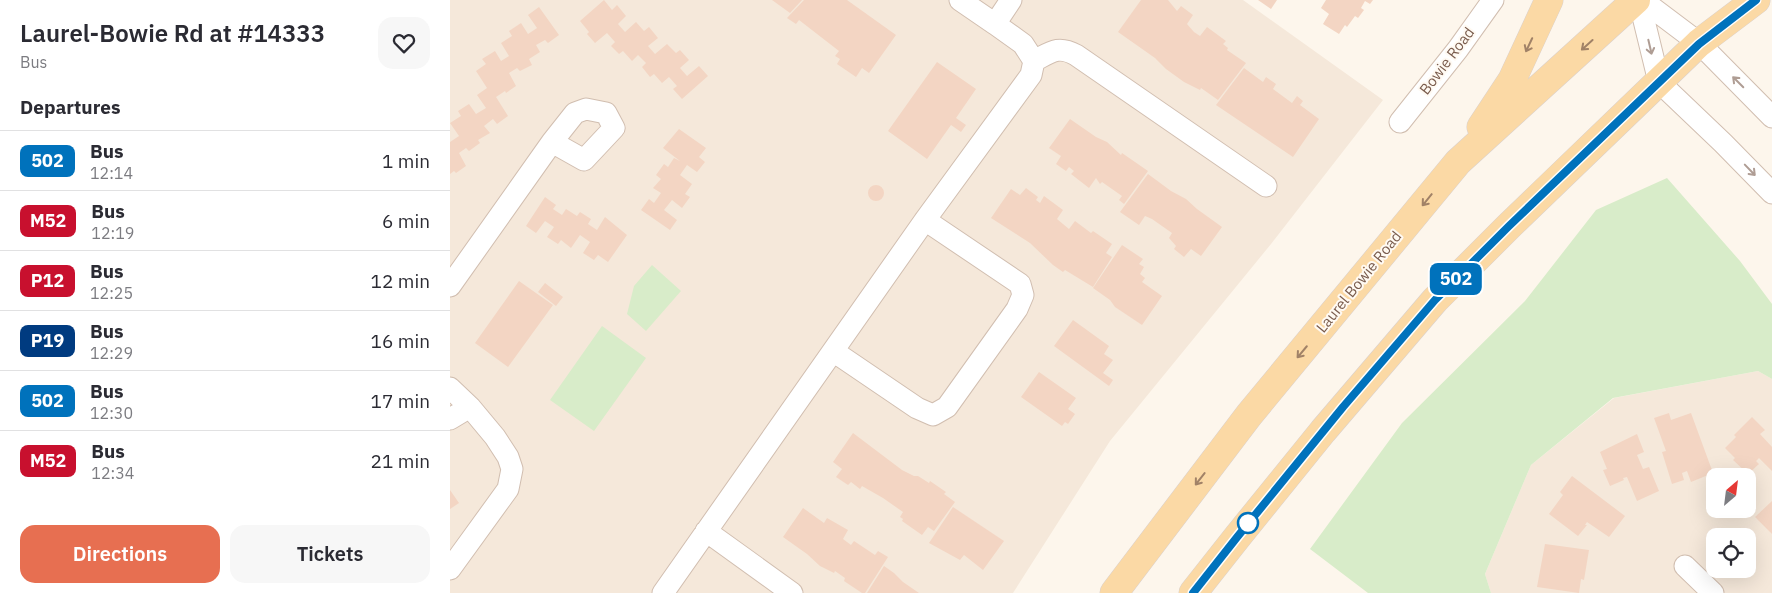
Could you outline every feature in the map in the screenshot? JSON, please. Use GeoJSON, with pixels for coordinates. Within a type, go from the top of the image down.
{"type":"FeatureCollection","features":[{"type":"Feature","properties":{"kind":"main road"},"geometry":{"type":"LineString","coordinates":[[1458,162],[1512,80],[1549,0]]}},
{"type":"Feature","properties":{"kind":"main road","name":"Laurel Bowie Road"},"geometry":{"type":"LineString","coordinates":[[1114,593],[1249,415],[1458,162],[1639,0]]}},
{"type":"Feature","properties":{"kind":"main road"},"geometry":{"type":"LineString","coordinates":[[1194,593],[1335,418],[1435,300],[1509,226],[1699,44],[1756,0]]}},
{"type":"Feature","properties":{"kind":"street"},"geometry":{"type":"LineString","coordinates":[[663,593],[925,220],[1031,75],[1034,61],[1023,44],[960,0]]}},
{"type":"Feature","properties":{"kind":"street"},"geometry":{"type":"LineString","coordinates":[[994,24],[1011,0]]}},
{"type":"Feature","properties":{"kind":"street","name":"Bowie Road"},"geometry":{"type":"LineString","coordinates":[[1400,122],[1458,49],[1493,0]]}},
{"type":"Feature","properties":{"kind":"street"},"geometry":{"type":"LineString","coordinates":[[1639,0],[1699,44],[1772,117]]}},
{"type":"Feature","properties":{"kind":"street"},"geometry":{"type":"LineString","coordinates":[[1639,0],[1659,82],[1772,193]]}},
{"type":"Feature","properties":{"kind":"street"},"geometry":{"type":"LineString","coordinates":[[1034,61],[1052,52],[1065,49],[1266,186]]}},
{"type":"Feature","properties":{"kind":"street"},"geometry":{"type":"LineString","coordinates":[[450,286],[552,142]]}},
{"type":"Feature","properties":{"kind":"street"},"geometry":{"type":"LineString","coordinates":[[833,351],[917,408],[933,415],[947,407],[1017,309],[1024,296],[1020,284],[925,220]]}},
{"type":"Feature","properties":{"kind":"street"},"geometry":{"type":"LineString","coordinates":[[450,388],[470,407],[495,436],[512,469],[508,489],[500,502],[450,569]]}},
{"type":"Feature","properties":{"kind":"street"},"geometry":{"type":"LineString","coordinates":[[450,419],[470,407]]}},
{"type":"Feature","properties":{"kind":"street"},"geometry":{"type":"LineString","coordinates":[[706,531],[792,593]]}},
{"type":"Feature","properties":{"kind":"street"},"geometry":{"type":"LineString","coordinates":[[1685,566],[1713,593]]}},
{"type":"Feature","properties":{"kind":"shaded area"},"geometry":{"type":"Polygon","coordinates":[[[450,0],[1243,0],[1383,100],[1271,244],[1110,441],[1013,593],[450,593],[450,0]]]}},
{"type":"Feature","properties":{"kind":"shaded area"},"geometry":{"type":"Polygon","coordinates":[[[1758,371],[1772,379],[1772,593],[1491,593],[1485,574],[1531,465],[1614,398],[1758,371]]]}},
{"type":"Feature","properties":{"kind":"green space"},"geometry":{"type":"Polygon","coordinates":[[[1667,178],[1740,261],[1772,304],[1772,379],[1758,371],[1613,398],[1531,465],[1485,574],[1491,593],[1368,593],[1310,549],[1402,423],[1525,301],[1596,210],[1667,178]]]}},
{"type":"Feature","properties":{"kind":"green space"},"geometry":{"type":"Polygon","coordinates":[[[652,265],[681,291],[646,331],[627,314],[634,286],[652,265]]]}},
{"type":"Feature","properties":{"kind":"green space"},"geometry":{"type":"Polygon","coordinates":[[[602,326],[646,358],[594,431],[550,400],[602,326]]]}},
{"type":"Feature","properties":{"kind":"building"},"geometry":{"type":"Polygon","coordinates":[[[604,0],[612,10],[617,5],[626,16],[618,24],[625,32],[636,22],[644,31],[649,27],[658,38],[648,46],[655,54],[667,44],[676,53],[680,50],[689,60],[680,68],[687,76],[699,66],[708,76],[682,99],[673,89],[677,86],[669,77],[662,83],[654,74],[650,77],[642,67],[646,63],[638,55],[632,61],[623,51],[619,54],[611,46],[615,42],[607,33],[595,43],[587,34],[589,32],[580,21],[604,0]]]}},
{"type":"Feature","properties":{"kind":"building"},"geometry":{"type":"Polygon","coordinates":[[[772,0],[802,0],[790,13],[772,0]]]}},
{"type":"Feature","properties":{"kind":"building"},"geometry":{"type":"Polygon","coordinates":[[[804,0],[847,0],[896,35],[869,73],[862,68],[856,77],[837,64],[840,59],[835,56],[839,51],[799,20],[796,24],[787,18],[804,0]]]}},
{"type":"Feature","properties":{"kind":"building"},"geometry":{"type":"Polygon","coordinates":[[[1141,0],[1168,0],[1177,11],[1181,6],[1193,15],[1187,24],[1194,32],[1200,36],[1207,27],[1226,41],[1223,44],[1228,48],[1227,50],[1246,63],[1218,100],[1201,88],[1200,90],[1184,82],[1155,58],[1118,32],[1141,0]]]}},
{"type":"Feature","properties":{"kind":"building"},"geometry":{"type":"Polygon","coordinates":[[[1258,0],[1277,0],[1271,9],[1258,0]]]}},
{"type":"Feature","properties":{"kind":"building"},"geometry":{"type":"Polygon","coordinates":[[[1326,0],[1373,0],[1370,4],[1365,1],[1361,8],[1364,10],[1358,18],[1355,16],[1339,34],[1323,24],[1329,14],[1321,8],[1326,0]]]}},
{"type":"Feature","properties":{"kind":"building"},"geometry":{"type":"Polygon","coordinates":[[[539,7],[559,35],[548,43],[545,40],[536,45],[540,52],[529,59],[532,65],[520,71],[517,68],[509,73],[516,86],[496,97],[508,116],[497,124],[493,119],[484,126],[490,133],[478,140],[480,143],[469,151],[466,148],[459,153],[466,166],[456,173],[454,171],[450,174],[450,142],[459,136],[450,123],[461,116],[458,111],[469,104],[476,114],[486,108],[477,95],[487,88],[476,71],[486,64],[482,59],[495,51],[501,61],[509,56],[501,43],[512,36],[509,31],[521,23],[528,34],[537,28],[528,15],[539,7]]]}},
{"type":"Feature","properties":{"kind":"building"},"geometry":{"type":"Polygon","coordinates":[[[937,62],[976,89],[956,118],[966,125],[961,132],[951,125],[927,159],[888,131],[937,62]]]}},
{"type":"Feature","properties":{"kind":"building"},"geometry":{"type":"Polygon","coordinates":[[[1244,68],[1263,82],[1266,77],[1276,84],[1273,89],[1292,103],[1297,96],[1303,101],[1300,105],[1319,119],[1293,157],[1216,105],[1244,68]]]}},
{"type":"Feature","properties":{"kind":"building"},"geometry":{"type":"Polygon","coordinates":[[[1070,119],[1096,137],[1107,142],[1121,155],[1122,153],[1148,171],[1124,204],[1119,200],[1122,196],[1102,182],[1100,184],[1096,178],[1089,188],[1071,174],[1074,171],[1069,167],[1066,171],[1056,164],[1061,156],[1049,148],[1070,119]]]}},
{"type":"Feature","properties":{"kind":"building"},"geometry":{"type":"Polygon","coordinates":[[[679,129],[706,148],[699,157],[705,162],[697,172],[687,165],[680,175],[692,184],[685,194],[690,197],[682,208],[672,200],[664,210],[677,220],[670,230],[641,210],[649,199],[654,203],[661,193],[653,188],[661,179],[656,175],[664,164],[668,167],[674,158],[680,161],[663,148],[679,129]]]}},
{"type":"Feature","properties":{"kind":"building"},"geometry":{"type":"Polygon","coordinates":[[[1148,174],[1171,191],[1186,199],[1222,227],[1201,256],[1191,249],[1184,257],[1174,249],[1176,246],[1169,238],[1172,233],[1152,219],[1145,216],[1139,225],[1120,212],[1148,174]]]}},
{"type":"Feature","properties":{"kind":"building"},"geometry":{"type":"Polygon","coordinates":[[[876,185],[884,193],[876,201],[868,193],[876,185]]]}},
{"type":"Feature","properties":{"kind":"building"},"geometry":{"type":"Polygon","coordinates":[[[1026,188],[1038,197],[1036,200],[1040,203],[1044,196],[1063,210],[1057,219],[1069,229],[1075,221],[1091,233],[1093,231],[1112,244],[1106,253],[1112,257],[1093,287],[1065,270],[1063,272],[1030,243],[991,218],[1011,189],[1020,195],[1026,188]]]}},
{"type":"Feature","properties":{"kind":"building"},"geometry":{"type":"Polygon","coordinates":[[[545,197],[556,205],[553,209],[562,215],[566,209],[577,216],[580,212],[591,219],[588,224],[597,230],[605,217],[627,235],[608,262],[598,255],[594,260],[583,253],[590,242],[580,235],[571,248],[561,240],[558,244],[547,237],[554,227],[545,221],[536,233],[526,226],[545,197]]]}},
{"type":"Feature","properties":{"kind":"building"},"geometry":{"type":"Polygon","coordinates":[[[1122,245],[1143,259],[1139,264],[1144,267],[1140,274],[1145,278],[1142,282],[1162,296],[1142,325],[1115,307],[1110,300],[1093,288],[1122,245]]]}},
{"type":"Feature","properties":{"kind":"building"},"geometry":{"type":"Polygon","coordinates":[[[519,281],[553,305],[508,367],[475,343],[519,281]]]}},
{"type":"Feature","properties":{"kind":"building"},"geometry":{"type":"Polygon","coordinates":[[[545,283],[563,297],[556,306],[538,292],[545,283]]]}},
{"type":"Feature","properties":{"kind":"building"},"geometry":{"type":"Polygon","coordinates":[[[1073,320],[1109,346],[1104,354],[1113,360],[1103,373],[1113,380],[1109,386],[1054,346],[1073,320]]]}},
{"type":"Feature","properties":{"kind":"building"},"geometry":{"type":"Polygon","coordinates":[[[1039,372],[1076,398],[1068,409],[1075,414],[1068,424],[1065,422],[1062,426],[1021,397],[1039,372]]]}},
{"type":"Feature","properties":{"kind":"building"},"geometry":{"type":"Polygon","coordinates":[[[1669,413],[1671,420],[1691,413],[1711,468],[1706,468],[1706,476],[1691,482],[1687,471],[1682,473],[1684,480],[1672,484],[1662,452],[1666,451],[1654,418],[1669,413]]]}},
{"type":"Feature","properties":{"kind":"building"},"geometry":{"type":"Polygon","coordinates":[[[1752,417],[1765,430],[1760,434],[1772,447],[1772,471],[1759,458],[1756,461],[1759,464],[1755,468],[1742,468],[1733,460],[1735,458],[1725,448],[1736,437],[1734,435],[1752,417]]]}},
{"type":"Feature","properties":{"kind":"building"},"geometry":{"type":"Polygon","coordinates":[[[853,433],[902,470],[918,476],[929,483],[930,481],[946,492],[944,494],[955,502],[934,531],[928,527],[922,535],[902,521],[903,519],[900,517],[903,512],[883,498],[862,486],[860,489],[851,482],[848,485],[836,477],[842,469],[833,462],[853,433]]]}},
{"type":"Feature","properties":{"kind":"building"},"geometry":{"type":"Polygon","coordinates":[[[1637,434],[1644,452],[1637,455],[1643,469],[1649,467],[1659,491],[1637,501],[1627,477],[1610,486],[1603,470],[1607,469],[1600,452],[1637,434]]]}},
{"type":"Feature","properties":{"kind":"building"},"geometry":{"type":"Polygon","coordinates":[[[1572,476],[1625,516],[1609,537],[1587,522],[1585,525],[1587,525],[1578,536],[1549,514],[1563,495],[1560,492],[1572,476]]]}},
{"type":"Feature","properties":{"kind":"building"},"geometry":{"type":"Polygon","coordinates":[[[450,490],[459,503],[450,509],[450,490]]]}},
{"type":"Feature","properties":{"kind":"building"},"geometry":{"type":"Polygon","coordinates":[[[1772,501],[1772,534],[1756,518],[1772,501]]]}},
{"type":"Feature","properties":{"kind":"building"},"geometry":{"type":"Polygon","coordinates":[[[953,507],[1004,541],[983,570],[964,555],[960,560],[929,543],[953,507]]]}},
{"type":"Feature","properties":{"kind":"building"},"geometry":{"type":"Polygon","coordinates":[[[803,508],[824,523],[827,518],[848,530],[843,539],[851,545],[854,541],[875,555],[878,551],[888,557],[865,593],[844,581],[845,578],[835,571],[834,573],[820,566],[783,537],[803,508]]]}},
{"type":"Feature","properties":{"kind":"building"},"geometry":{"type":"Polygon","coordinates":[[[1545,544],[1589,550],[1584,580],[1581,579],[1579,593],[1537,587],[1545,544]]]}},
{"type":"Feature","properties":{"kind":"building"},"geometry":{"type":"Polygon","coordinates":[[[884,566],[903,582],[919,593],[867,593],[884,566]]]}},
{"type":"Feature","properties":{"kind":"bus line","name":"502"},"geometry":{"type":"LineString","coordinates":[[1193,593],[1343,407],[1435,300],[1509,226],[1699,44],[1756,0]]}}]}
